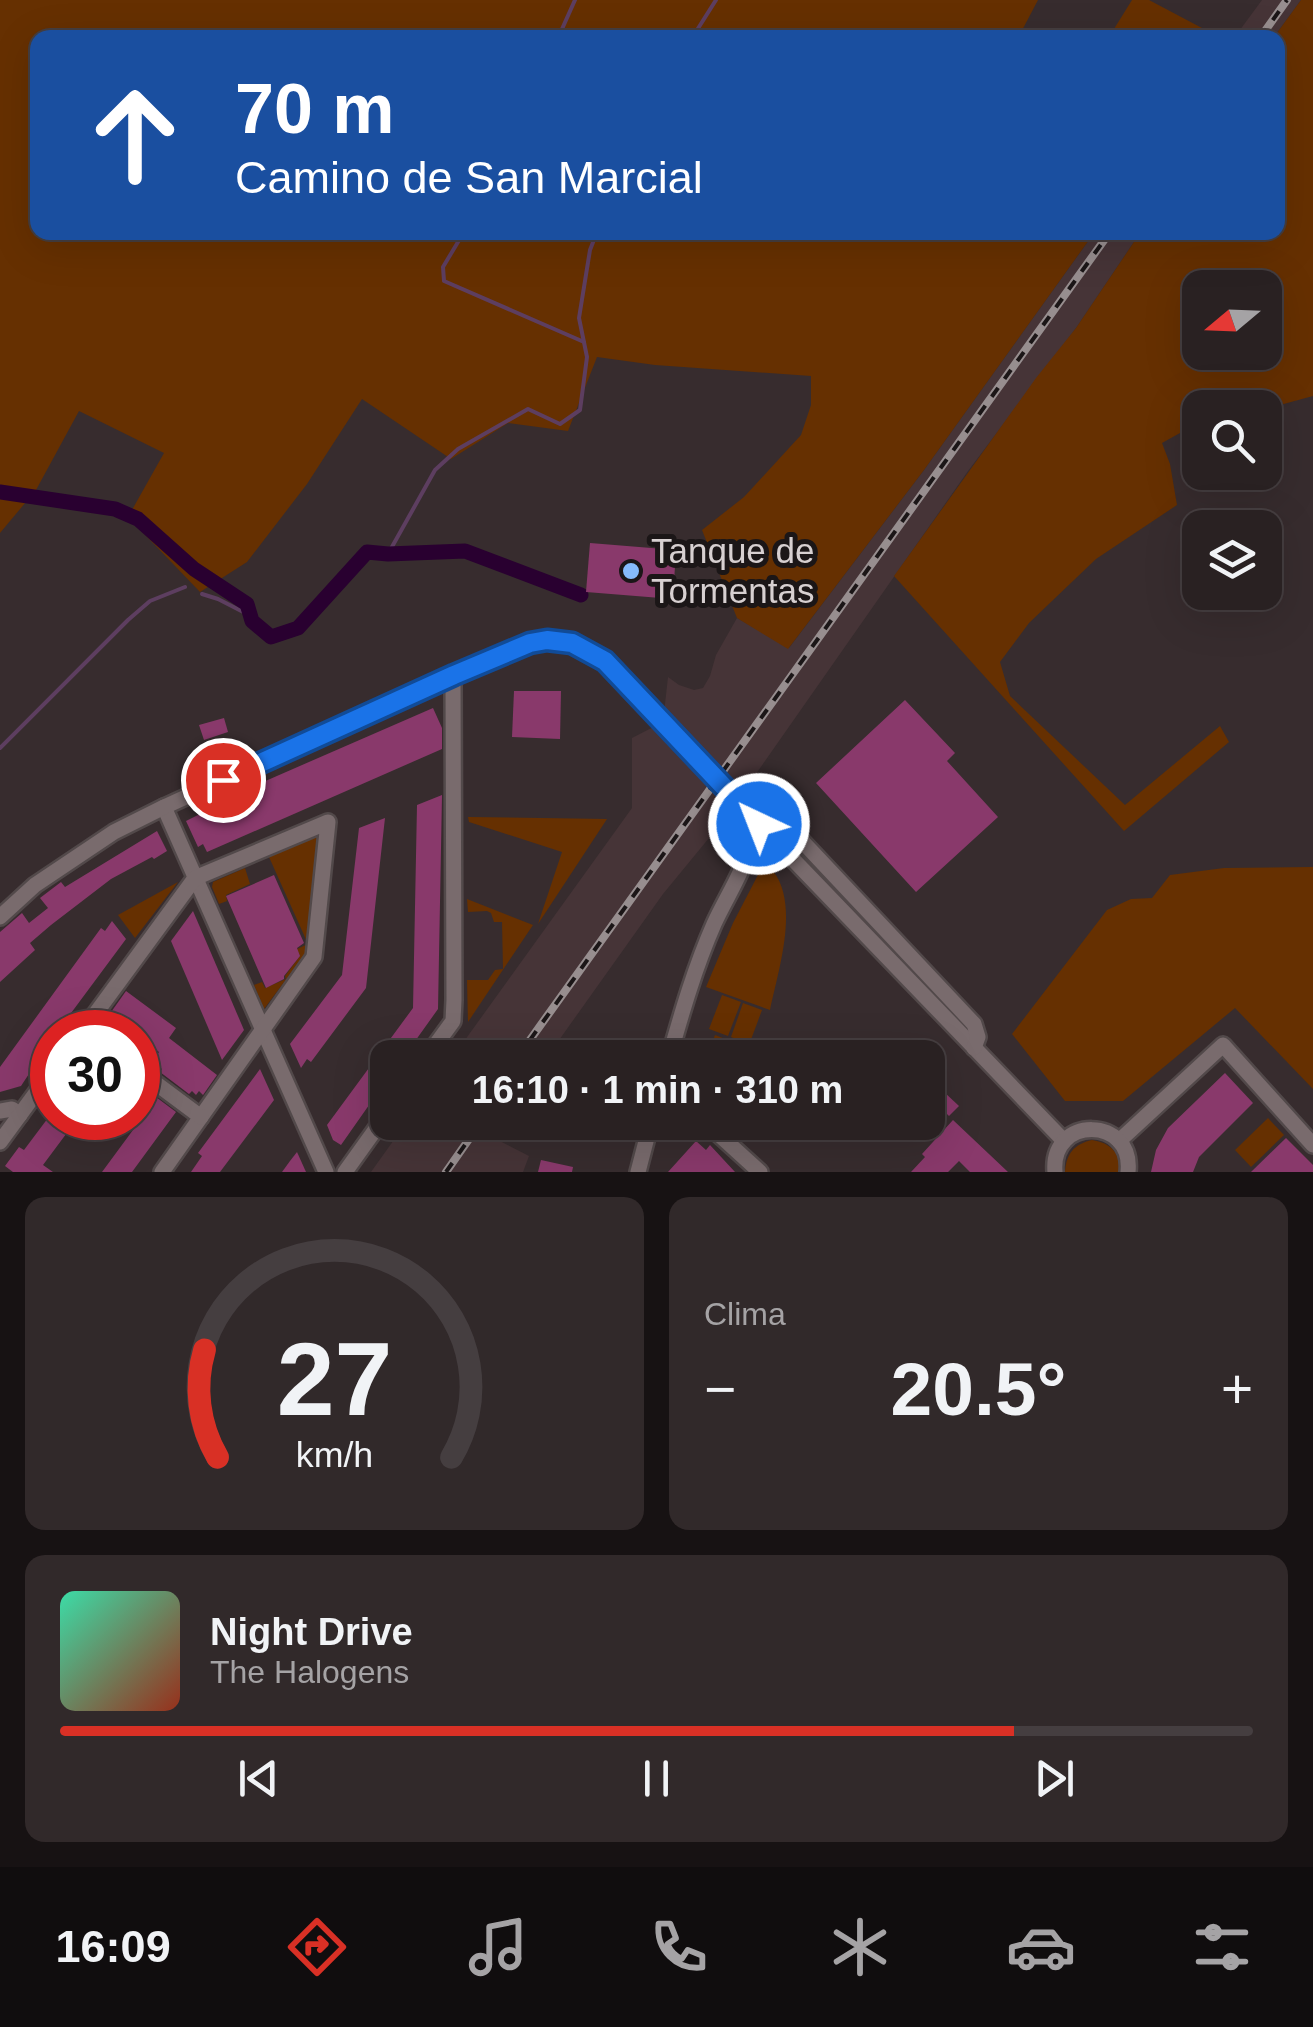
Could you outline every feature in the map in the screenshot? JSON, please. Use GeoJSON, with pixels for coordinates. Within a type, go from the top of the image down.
{"type":"FeatureCollection","features":[{"type":"Feature","properties":{"kind":"street"},"geometry":{"type":"LineString","coordinates":[[0,917],[35,885],[114,832],[164,807],[530,643],[572,643],[605,661],[1064,1140]]}},
{"type":"Feature","properties":{"kind":"street"},"geometry":{"type":"LineString","coordinates":[[439,1040],[453,1020],[454,1000],[454,675]]}},
{"type":"Feature","properties":{"kind":"street"},"geometry":{"type":"LineString","coordinates":[[674,1040],[707,942],[748,854],[754,792],[974,1024],[978,1036],[974,1048]]}},
{"type":"Feature","properties":{"kind":"street"},"geometry":{"type":"LineString","coordinates":[[164,807],[326,1172]]}},
{"type":"Feature","properties":{"kind":"street"},"geometry":{"type":"LineString","coordinates":[[100,1010],[196,878],[328,822],[314,957],[162,1172]]}},
{"type":"Feature","properties":{"kind":"street"},"geometry":{"type":"LineString","coordinates":[[1119,1141],[1223,1046],[1313,1144]]}},
{"type":"Feature","properties":{"kind":"street"},"geometry":{"type":"LineString","coordinates":[[160,1086],[201,1117]]}},
{"type":"Feature","properties":{"kind":"street"},"geometry":{"type":"LineString","coordinates":[[0,1142],[30,1102]]}},
{"type":"Feature","properties":{"kind":"street"},"geometry":{"type":"LineString","coordinates":[[0,1111],[12,1109],[20,1115]]}},
{"type":"Feature","properties":{"kind":"street"},"geometry":{"type":"LineString","coordinates":[[1056,1172],[1057,1152],[1064,1140],[1092,1128],[1119,1141],[1126,1152],[1128,1172]]}},
{"type":"Feature","properties":{"kind":"street"},"geometry":{"type":"LineString","coordinates":[[344,1172],[370,1137]]}},
{"type":"Feature","properties":{"kind":"street"},"geometry":{"type":"LineString","coordinates":[[638,1172],[646,1140]]}},
{"type":"Feature","properties":{"kind":"street"},"geometry":{"type":"LineString","coordinates":[[725,1140],[760,1172]]}},
{"type":"Feature","properties":{"kind":"shaded area"},"geometry":{"type":"Polygon","coordinates":[[[0,0],[1038,0],[1022,30],[30,30],[30,240],[1089,240],[924,470],[788,649],[737,618],[702,530],[744,497],[801,435],[811,405],[811,376],[597,357],[568,431],[508,423],[451,459],[362,399],[307,484],[247,562],[200,592],[128,517],[164,453],[79,411],[36,490],[0,533],[0,0]]]}},
{"type":"Feature","properties":{"kind":"shaded area"},"geometry":{"type":"Polygon","coordinates":[[[1132,0],[1149,0],[1206,30],[1113,30],[1132,0]]]}},
{"type":"Feature","properties":{"kind":"shaded area"},"geometry":{"type":"Polygon","coordinates":[[[1262,0],[1301,0],[1279,30],[1240,30],[1262,0]]]}},
{"type":"Feature","properties":{"kind":"shaded area"},"geometry":{"type":"Polygon","coordinates":[[[1301,0],[1313,0],[1313,396],[1282,404],[1282,390],[1182,390],[1182,432],[1162,443],[1177,505],[1096,559],[1029,623],[1000,662],[1010,696],[1125,805],[1220,726],[1229,742],[1124,831],[894,576],[1076,328],[1135,240],[1285,240],[1285,30],[1279,30],[1301,0]]]}},
{"type":"Feature","properties":{"kind":"shaded area"},"geometry":{"type":"Polygon","coordinates":[[[1089,240],[1135,240],[723,821],[663,894],[559,1040],[465,1040],[632,808],[632,738],[663,722],[668,677],[694,690],[703,688],[737,618],[789,648],[924,470],[1089,240]]]}},
{"type":"Feature","properties":{"kind":"shaded area"},"geometry":{"type":"Polygon","coordinates":[[[468,817],[607,819],[538,924],[562,852],[469,822],[468,817]]]}},
{"type":"Feature","properties":{"kind":"shaded area"},"geometry":{"type":"Polygon","coordinates":[[[319,836],[308,950],[264,1009],[254,985],[262,982],[265,988],[286,979],[300,956],[297,949],[308,944],[269,857],[319,836]]]}},
{"type":"Feature","properties":{"kind":"shaded area"},"geometry":{"type":"Polygon","coordinates":[[[1313,867],[1313,1089],[1235,1008],[1123,1101],[1065,1101],[1012,1034],[1107,910],[1131,899],[1152,898],[1170,875],[1224,868],[1313,867]]]}},
{"type":"Feature","properties":{"kind":"shaded area"},"geometry":{"type":"Polygon","coordinates":[[[245,868],[250,884],[226,895],[227,901],[219,904],[213,882],[245,868]]]}},
{"type":"Feature","properties":{"kind":"shaded area"},"geometry":{"type":"Polygon","coordinates":[[[760,871],[773,871],[785,902],[785,939],[770,1010],[706,987],[760,871]]]}},
{"type":"Feature","properties":{"kind":"shaded area"},"geometry":{"type":"Polygon","coordinates":[[[178,882],[135,938],[118,915],[178,882]]]}},
{"type":"Feature","properties":{"kind":"shaded area"},"geometry":{"type":"Polygon","coordinates":[[[467,899],[533,925],[468,1022],[467,980],[488,980],[495,970],[503,969],[502,922],[494,922],[487,911],[468,912],[467,899]]]}},
{"type":"Feature","properties":{"kind":"shaded area"},"geometry":{"type":"Polygon","coordinates":[[[722,995],[741,1002],[728,1036],[709,1029],[722,995]]]}},
{"type":"Feature","properties":{"kind":"shaded area"},"geometry":{"type":"Polygon","coordinates":[[[743,1003],[762,1010],[751,1040],[731,1037],[743,1003]]]}},
{"type":"Feature","properties":{"kind":"shaded area"},"geometry":{"type":"Polygon","coordinates":[[[1268,1118],[1284,1135],[1251,1167],[1235,1150],[1268,1118]]]}},
{"type":"Feature","properties":{"kind":"shaded area"},"geometry":{"type":"Polygon","coordinates":[[[394,1140],[498,1140],[529,1156],[523,1172],[371,1172],[394,1140]]]}},
{"type":"Feature","properties":{"kind":"shaded area"},"geometry":{"type":"Polygon","coordinates":[[[1092,1140],[1113,1150],[1121,1172],[1065,1172],[1072,1151],[1092,1140]]]}},
{"type":"Feature","properties":{"kind":"building","name":"Tanque de Tormentas"},"geometry":{"type":"Polygon","coordinates":[[[590,543],[676,550],[673,599],[586,592],[590,543]]]}},
{"type":"Feature","properties":{"kind":"building"},"geometry":{"type":"Polygon","coordinates":[[[514,691],[561,691],[560,739],[512,737],[514,691]]]}},
{"type":"Feature","properties":{"kind":"building"},"geometry":{"type":"Polygon","coordinates":[[[905,700],[955,753],[947,761],[998,817],[916,892],[816,783],[905,700]]]}},
{"type":"Feature","properties":{"kind":"building"},"geometry":{"type":"Polygon","coordinates":[[[433,708],[442,728],[442,749],[207,852],[203,844],[198,847],[186,821],[202,813],[201,809],[433,708]]]}},
{"type":"Feature","properties":{"kind":"building"},"geometry":{"type":"Polygon","coordinates":[[[224,718],[228,732],[204,740],[199,725],[224,718]]]}},
{"type":"Feature","properties":{"kind":"building"},"geometry":{"type":"Polygon","coordinates":[[[442,795],[438,1009],[416,1040],[389,1040],[413,1008],[417,805],[442,795]]]}},
{"type":"Feature","properties":{"kind":"building"},"geometry":{"type":"Polygon","coordinates":[[[385,818],[366,988],[311,1062],[307,1059],[301,1068],[290,1044],[342,975],[359,828],[385,818]]]}},
{"type":"Feature","properties":{"kind":"building"},"geometry":{"type":"Polygon","coordinates":[[[157,831],[167,851],[111,879],[51,925],[30,943],[35,950],[0,982],[0,932],[22,913],[29,923],[48,908],[40,898],[61,882],[65,887],[157,831]]]}},
{"type":"Feature","properties":{"kind":"building"},"geometry":{"type":"Polygon","coordinates":[[[274,875],[304,943],[297,948],[300,956],[284,979],[266,988],[226,896],[274,875]]]}},
{"type":"Feature","properties":{"kind":"building"},"geometry":{"type":"Polygon","coordinates":[[[193,911],[244,1030],[222,1060],[171,941],[193,911]]]}},
{"type":"Feature","properties":{"kind":"building"},"geometry":{"type":"Polygon","coordinates":[[[112,921],[126,939],[73,1010],[41,1010],[101,928],[105,931],[112,921]]]}},
{"type":"Feature","properties":{"kind":"building"},"geometry":{"type":"Polygon","coordinates":[[[126,991],[152,1010],[113,1010],[126,991]]]}},
{"type":"Feature","properties":{"kind":"building"},"geometry":{"type":"Polygon","coordinates":[[[160,1016],[176,1028],[169,1038],[217,1075],[203,1095],[199,1091],[196,1095],[160,1072],[160,1016]]]}},
{"type":"Feature","properties":{"kind":"building"},"geometry":{"type":"Polygon","coordinates":[[[30,1026],[30,1072],[21,1086],[0,1092],[0,1067],[30,1026]]]}},
{"type":"Feature","properties":{"kind":"building"},"geometry":{"type":"Polygon","coordinates":[[[370,1066],[370,1104],[341,1145],[333,1140],[327,1125],[370,1066]]]}},
{"type":"Feature","properties":{"kind":"building"},"geometry":{"type":"Polygon","coordinates":[[[260,1069],[274,1100],[220,1172],[191,1172],[202,1156],[198,1153],[260,1069]]]}},
{"type":"Feature","properties":{"kind":"building"},"geometry":{"type":"Polygon","coordinates":[[[1225,1073],[1253,1103],[1199,1157],[1193,1172],[1151,1172],[1156,1150],[1168,1128],[1225,1073]]]}},
{"type":"Feature","properties":{"kind":"building"},"geometry":{"type":"Polygon","coordinates":[[[945,1093],[959,1106],[949,1116],[945,1112],[945,1093]]]}},
{"type":"Feature","properties":{"kind":"building"},"geometry":{"type":"Polygon","coordinates":[[[160,1100],[176,1112],[160,1134],[160,1100]]]}},
{"type":"Feature","properties":{"kind":"building"},"geometry":{"type":"Polygon","coordinates":[[[953,1120],[1008,1172],[970,1172],[959,1161],[948,1172],[911,1172],[935,1140],[945,1140],[945,1129],[953,1120]]]}},
{"type":"Feature","properties":{"kind":"building"},"geometry":{"type":"Polygon","coordinates":[[[1286,1138],[1313,1165],[1313,1172],[1251,1172],[1286,1138]]]}},
{"type":"Feature","properties":{"kind":"building"},"geometry":{"type":"Polygon","coordinates":[[[32,1140],[62,1140],[43,1165],[53,1172],[13,1172],[5,1166],[19,1147],[24,1150],[32,1140]]]}},
{"type":"Feature","properties":{"kind":"building"},"geometry":{"type":"Polygon","coordinates":[[[126,1140],[155,1140],[132,1172],[102,1172],[126,1140]]]}},
{"type":"Feature","properties":{"kind":"building"},"geometry":{"type":"Polygon","coordinates":[[[696,1141],[706,1150],[710,1145],[735,1172],[668,1172],[696,1141]]]}},
{"type":"Feature","properties":{"kind":"building"},"geometry":{"type":"Polygon","coordinates":[[[297,1152],[306,1172],[282,1172],[290,1161],[297,1152]]]}},
{"type":"Feature","properties":{"kind":"building"},"geometry":{"type":"Polygon","coordinates":[[[541,1160],[573,1167],[572,1172],[538,1172],[541,1160]]]}},
{"type":"Feature","properties":{"kind":"waterway"},"geometry":{"type":"LineString","coordinates":[[562,30],[575,0]]}},
{"type":"Feature","properties":{"kind":"waterway"},"geometry":{"type":"LineString","coordinates":[[697,30],[716,0]]}},
{"type":"Feature","properties":{"kind":"waterway"},"geometry":{"type":"LineString","coordinates":[[459,240],[443,267],[444,281],[584,342]]}},
{"type":"Feature","properties":{"kind":"waterway"},"geometry":{"type":"LineString","coordinates":[[388,554],[435,470],[458,449],[528,409],[560,424],[580,410],[587,357],[579,318],[594,240]]}},
{"type":"Feature","properties":{"kind":"waterway"},"geometry":{"type":"LineString","coordinates":[[0,492],[115,509],[138,519],[194,569],[247,604],[252,621],[271,637],[298,628],[367,552],[465,551],[581,595]]}},
{"type":"Feature","properties":{"kind":"waterway"},"geometry":{"type":"LineString","coordinates":[[0,748],[128,620],[150,601],[185,587]]}},
{"type":"Feature","properties":{"kind":"waterway"},"geometry":{"type":"LineString","coordinates":[[202,594],[251,616]]}},
{"type":"Feature","properties":{"kind":"railway"},"geometry":{"type":"LineString","coordinates":[[1266,30],[1287,0]]}},
{"type":"Feature","properties":{"kind":"railway"},"geometry":{"type":"LineString","coordinates":[[530,1040],[1104,240]]}},
{"type":"Feature","properties":{"kind":"railway"},"geometry":{"type":"LineString","coordinates":[[446,1172],[468,1140]]}},
{"type":"Feature","properties":{"kind":"place","name":"Tanque de Tormentas"},"geometry":{"type":"Point","coordinates":[631,571]}},
{"type":"Feature","properties":{"kind":"route"},"geometry":{"type":"LineString","coordinates":[[223,780],[454,675],[530,643],[547,640],[572,643],[605,661],[759,824]]}}]}
